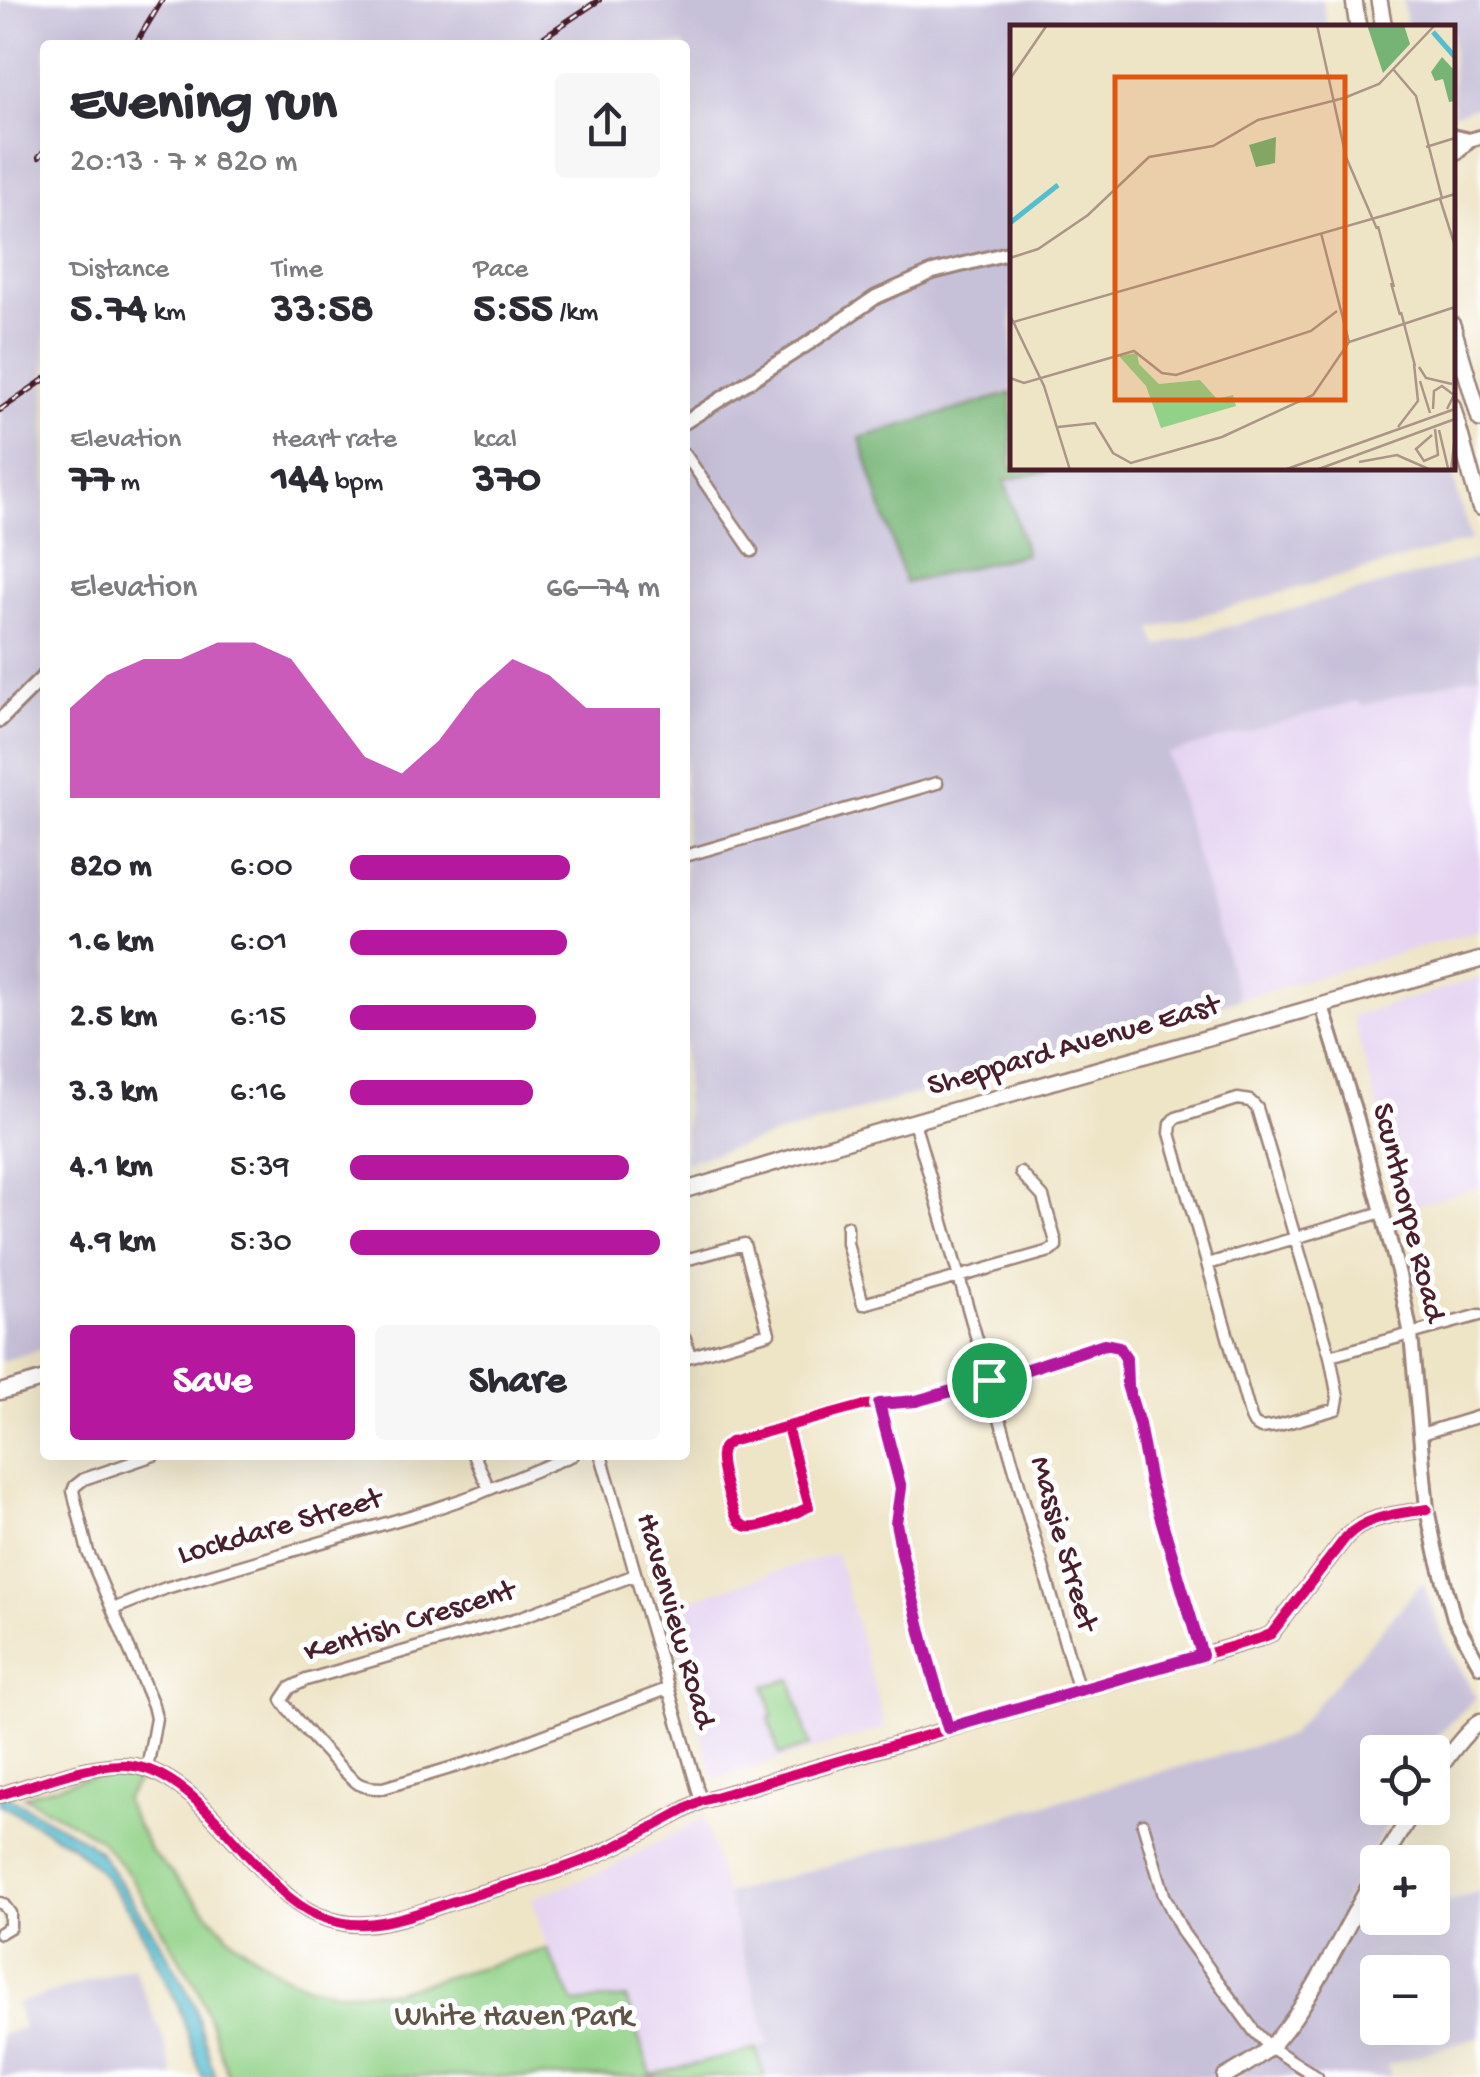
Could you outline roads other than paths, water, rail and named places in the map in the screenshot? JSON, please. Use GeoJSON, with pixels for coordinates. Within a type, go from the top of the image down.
{"type":"FeatureCollection","features":[{"type":"Feature","properties":{"kind":"main road"},"geometry":{"type":"LineString","coordinates":[[1354,0],[1358,25]]}},
{"type":"Feature","properties":{"kind":"main road"},"geometry":{"type":"LineString","coordinates":[[1379,0],[1383,25]]}},
{"type":"Feature","properties":{"kind":"main road"},"geometry":{"type":"LineString","coordinates":[[1455,336],[1480,419]]}},
{"type":"Feature","properties":{"kind":"main road"},"geometry":{"type":"LineString","coordinates":[[1455,417],[1480,506]]}},
{"type":"Feature","properties":{"kind":"main road","name":"Sheppard Avenue East"},"geometry":{"type":"LineString","coordinates":[[690,1189],[1480,960]]}},
{"type":"Feature","properties":{"kind":"main road"},"geometry":{"type":"LineString","coordinates":[[0,1392],[40,1380]]}},
{"type":"Feature","properties":{"kind":"main road"},"geometry":{"type":"LineString","coordinates":[[1450,1753],[1480,1722]]}},
{"type":"Feature","properties":{"kind":"main road"},"geometry":{"type":"LineString","coordinates":[[1225,2077],[1270,2047],[1297,2013],[1360,1902]]}},
{"type":"Feature","properties":{"kind":"street"},"geometry":{"type":"LineString","coordinates":[[690,419],[876,297],[933,272],[1010,253]]}},
{"type":"Feature","properties":{"kind":"street"},"geometry":{"type":"LineString","coordinates":[[690,461],[752,550]]}},
{"type":"Feature","properties":{"kind":"street"},"geometry":{"type":"LineString","coordinates":[[0,720],[40,680]]}},
{"type":"Feature","properties":{"kind":"street"},"geometry":{"type":"LineString","coordinates":[[690,855],[937,783]]}},
{"type":"Feature","properties":{"kind":"street","name":"Scunthorpe Road"},"geometry":{"type":"LineString","coordinates":[[1322,1006],[1399,1274],[1411,1335],[1427,1509],[1436,1552],[1454,1618],[1480,1666]]}},
{"type":"Feature","properties":{"kind":"street"},"geometry":{"type":"LineString","coordinates":[[1238,1099],[1250,1101],[1257,1108],[1330,1356],[1338,1398],[1336,1409],[1276,1426],[1261,1428],[1254,1424],[1208,1264],[1170,1133],[1171,1124],[1176,1118],[1238,1099]]}},
{"type":"Feature","properties":{"kind":"street","name":"Massie Street"},"geometry":{"type":"LineString","coordinates":[[914,1122],[1079,1691]]}},
{"type":"Feature","properties":{"kind":"street"},"geometry":{"type":"LineString","coordinates":[[847,1226],[847,1243],[862,1304],[1056,1248],[1042,1197],[1022,1174]]}},
{"type":"Feature","properties":{"kind":"street"},"geometry":{"type":"LineString","coordinates":[[1208,1264],[1382,1212]]}},
{"type":"Feature","properties":{"kind":"street"},"geometry":{"type":"LineString","coordinates":[[690,1259],[744,1244],[769,1333],[690,1356]]}},
{"type":"Feature","properties":{"kind":"street"},"geometry":{"type":"LineString","coordinates":[[1330,1356],[1480,1316]]}},
{"type":"Feature","properties":{"kind":"street"},"geometry":{"type":"LineString","coordinates":[[787,1427],[808,1507],[751,1528],[743,1526],[737,1519],[721,1454],[730,1442],[865,1405],[916,1401],[1104,1344],[1114,1345],[1126,1358],[1127,1385],[1150,1482],[1202,1655]]}},
{"type":"Feature","properties":{"kind":"street"},"geometry":{"type":"LineString","coordinates":[[879,1404],[901,1488],[896,1523],[903,1558],[948,1728]]}},
{"type":"Feature","properties":{"kind":"street"},"geometry":{"type":"LineString","coordinates":[[1421,1434],[1480,1416]]}},
{"type":"Feature","properties":{"kind":"street"},"geometry":{"type":"LineString","coordinates":[[139,1460],[84,1479],[75,1486],[73,1497],[88,1552],[153,1705],[156,1718],[147,1768]]}},
{"type":"Feature","properties":{"kind":"street"},"geometry":{"type":"LineString","coordinates":[[476,1460],[490,1489]]}},
{"type":"Feature","properties":{"kind":"street","name":"Lockdare Street"},"geometry":{"type":"LineString","coordinates":[[113,1609],[166,1588],[430,1510],[561,1460]]}},
{"type":"Feature","properties":{"kind":"street","name":"Havenview Road"},"geometry":{"type":"LineString","coordinates":[[601,1460],[700,1801]]}},
{"type":"Feature","properties":{"kind":"street"},"geometry":{"type":"LineString","coordinates":[[6,1793],[110,1766],[147,1768],[186,1793],[302,1908],[350,1924],[388,1920],[572,1865],[700,1801],[1271,1634],[1358,1526],[1427,1509]]}},
{"type":"Feature","properties":{"kind":"street","name":"Kentish Crescent"},"geometry":{"type":"LineString","coordinates":[[635,1575],[518,1618],[306,1680],[290,1688],[282,1700],[350,1778],[366,1786],[383,1788],[484,1758],[668,1689]]}},
{"type":"Feature","properties":{"kind":"street"},"geometry":{"type":"LineString","coordinates":[[1143,1824],[1176,1921],[1254,2032],[1317,2077]]}},
{"type":"Feature","properties":{"kind":"street"},"geometry":{"type":"LineString","coordinates":[[0,1903],[10,1913],[10,1926],[0,1933]]}},
{"type":"Feature","properties":{"kind":"water"},"geometry":{"type":"Polygon","coordinates":[[[0,1792],[99,1852],[154,1933],[194,2004],[215,2077],[202,2077],[178,2004],[133,1916],[99,1870],[73,1846],[0,1804],[0,1792]]]}},
{"type":"Feature","properties":{"kind":"railway"},"geometry":{"type":"LineString","coordinates":[[138,40],[162,0]]}},
{"type":"Feature","properties":{"kind":"railway"},"geometry":{"type":"LineString","coordinates":[[539,40],[599,0]]}},
{"type":"Feature","properties":{"kind":"railway"},"geometry":{"type":"LineString","coordinates":[[0,410],[40,382]]}},
{"type":"Feature","properties":{"kind":"park label","name":"White Haven Park"},"geometry":{"type":"Point","coordinates":[514,2018]}}]}
